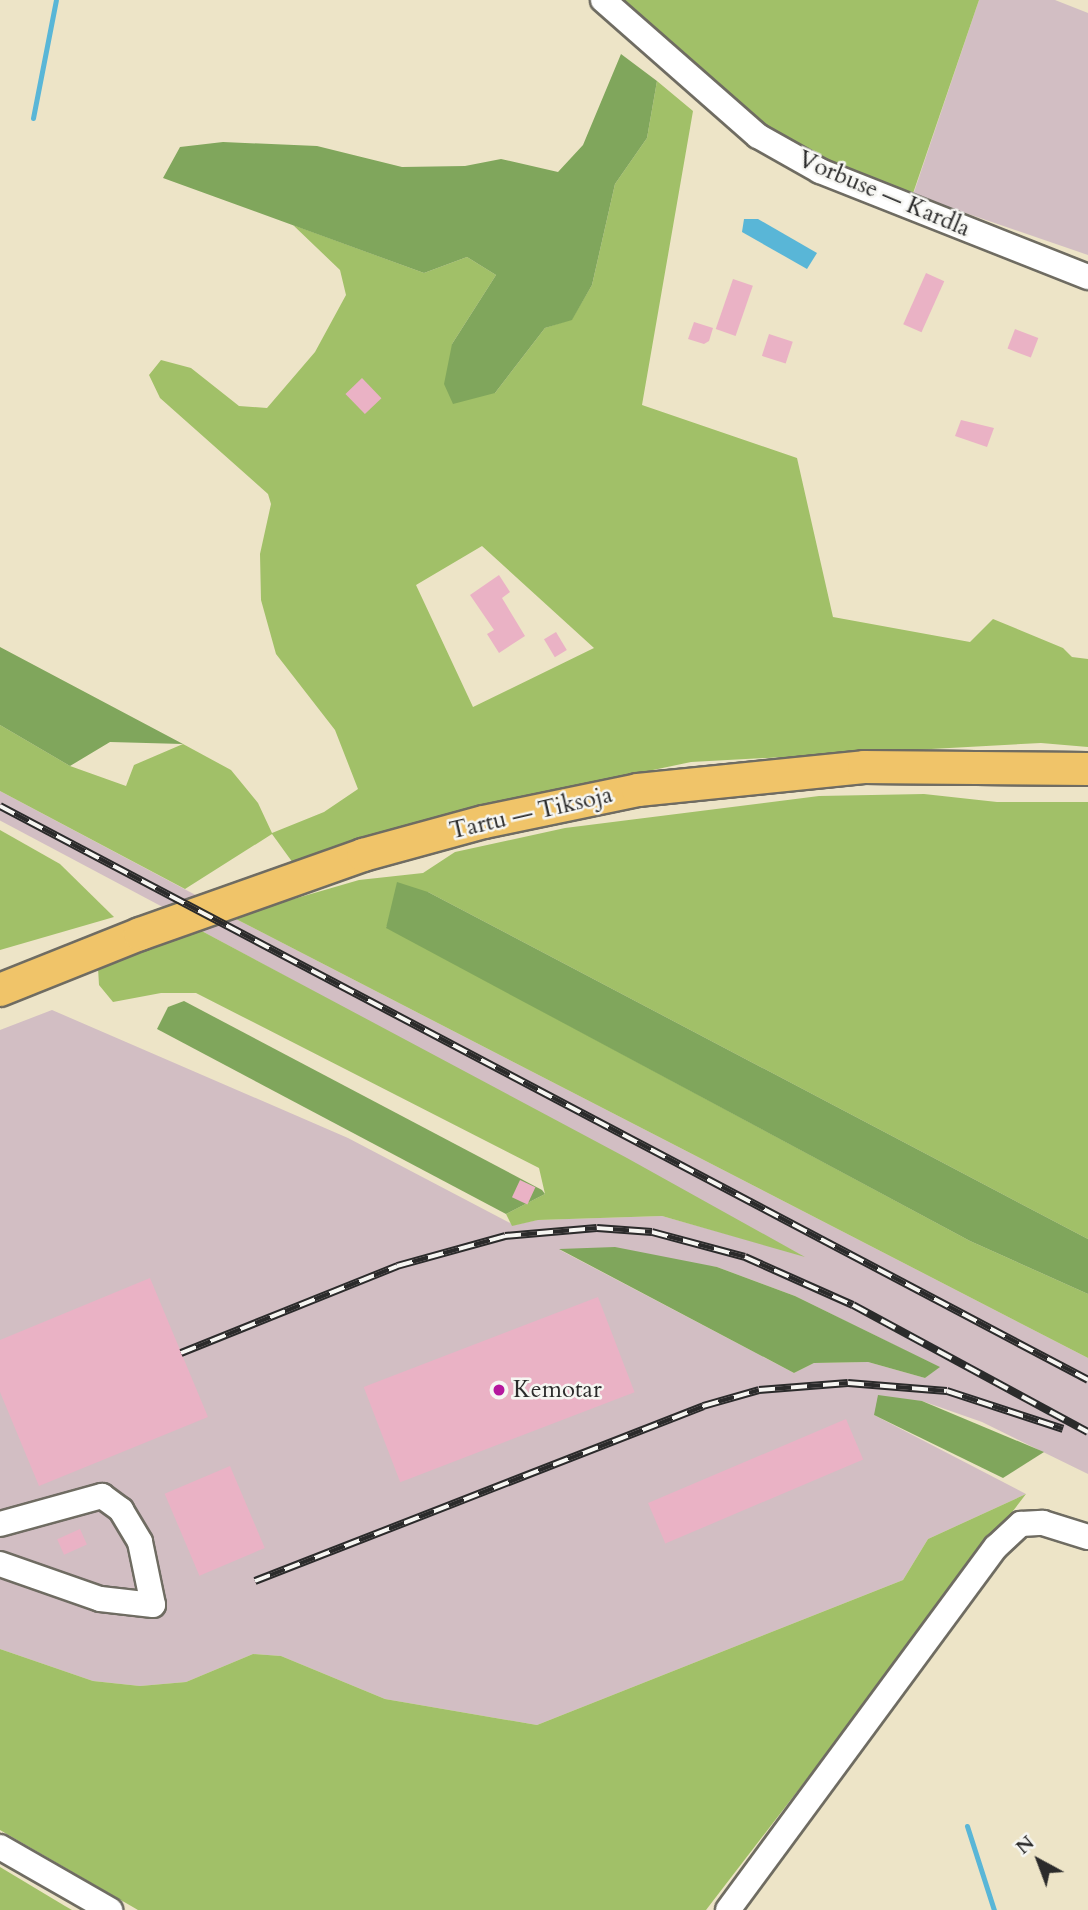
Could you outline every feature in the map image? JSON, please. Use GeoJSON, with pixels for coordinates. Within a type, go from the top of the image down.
{"type":"FeatureCollection","features":[{"type":"Feature","properties":{"kind":"main road","name":"Tartu — Tiksoja"},"geometry":{"type":"LineString","coordinates":[[0,990],[139,934],[363,855],[484,822],[638,790],[864,767],[1088,769]]}},
{"type":"Feature","properties":{"kind":"street","name":"Vorbuse — Kardla"},"geometry":{"type":"LineString","coordinates":[[603,0],[758,136],[820,171],[1088,276]]}},
{"type":"Feature","properties":{"kind":"street"},"geometry":{"type":"LineString","coordinates":[[0,1524],[102,1496],[121,1510],[139,1542],[153,1605],[100,1599],[0,1564]]}},
{"type":"Feature","properties":{"kind":"street"},"geometry":{"type":"LineString","coordinates":[[728,1910],[996,1547],[1021,1524],[1043,1522],[1088,1537]]}},
{"type":"Feature","properties":{"kind":"street"},"geometry":{"type":"LineString","coordinates":[[0,1847],[110,1910]]}},
{"type":"Feature","properties":{"kind":"shaded area"},"geometry":{"type":"Polygon","coordinates":[[[979,0],[1055,0],[1088,13],[1088,255],[913,195],[979,0]]]}},
{"type":"Feature","properties":{"kind":"shaded area"},"geometry":{"type":"Polygon","coordinates":[[[0,791],[202,899],[190,921],[0,820],[0,791]]]}},
{"type":"Feature","properties":{"kind":"shaded area"},"geometry":{"type":"Polygon","coordinates":[[[232,917],[1088,1358],[1088,1474],[982,1422],[922,1401],[874,1415],[1026,1494],[928,1539],[903,1580],[537,1725],[385,1699],[281,1656],[253,1654],[186,1682],[140,1686],[93,1681],[0,1649],[0,1030],[52,1010],[348,1138],[514,1225],[537,1220],[662,1216],[801,1255],[198,929],[232,917]],[[560,1250],[794,1373],[814,1363],[868,1362],[925,1378],[939,1367],[795,1296],[717,1267],[560,1250]]]}},
{"type":"Feature","properties":{"kind":"green space"},"geometry":{"type":"Polygon","coordinates":[[[603,0],[979,0],[908,208],[820,171],[603,0]]]}},
{"type":"Feature","properties":{"kind":"green space"},"geometry":{"type":"Polygon","coordinates":[[[621,54],[657,81],[647,138],[615,184],[592,285],[572,320],[545,328],[495,393],[453,404],[444,384],[452,344],[496,275],[467,257],[424,273],[163,178],[180,147],[223,142],[317,146],[402,167],[465,166],[501,159],[558,172],[583,145],[621,54]]]}},
{"type":"Feature","properties":{"kind":"green space"},"geometry":{"type":"Polygon","coordinates":[[[657,81],[693,111],[642,405],[797,458],[833,617],[970,642],[993,619],[1063,648],[1072,657],[1088,659],[1088,747],[1041,743],[691,762],[482,806],[293,863],[272,834],[185,889],[0,791],[0,725],[70,766],[126,786],[134,765],[183,744],[231,770],[258,803],[272,833],[324,812],[358,789],[335,730],[276,654],[261,600],[260,554],[271,504],[268,494],[160,398],[149,375],[161,360],[191,368],[239,406],[267,408],[315,352],[346,295],[340,270],[293,225],[424,273],[467,257],[496,275],[452,344],[495,393],[545,328],[572,319],[592,285],[615,184],[647,138],[657,81]],[[482,546],[416,585],[473,707],[594,648],[482,546]]]}},
{"type":"Feature","properties":{"kind":"green space"},"geometry":{"type":"Polygon","coordinates":[[[0,647],[183,744],[110,742],[70,766],[0,725],[0,647]]]}},
{"type":"Feature","properties":{"kind":"green space"},"geometry":{"type":"Polygon","coordinates":[[[924,794],[997,802],[1088,802],[1088,1239],[428,892],[386,927],[970,1241],[1088,1294],[1088,1358],[232,917],[359,880],[423,873],[455,852],[565,828],[819,796],[924,794]]]}},
{"type":"Feature","properties":{"kind":"green space"},"geometry":{"type":"Polygon","coordinates":[[[0,830],[60,864],[114,917],[0,950],[0,830]]]}},
{"type":"Feature","properties":{"kind":"green space"},"geometry":{"type":"Polygon","coordinates":[[[397,882],[428,892],[1088,1239],[1088,1294],[970,1241],[386,928],[397,882]]]}},
{"type":"Feature","properties":{"kind":"green space"},"geometry":{"type":"Polygon","coordinates":[[[198,929],[627,1158],[805,1257],[662,1216],[538,1220],[512,1226],[506,1214],[545,1194],[539,1168],[196,993],[161,993],[113,1002],[99,985],[98,968],[198,929]]]}},
{"type":"Feature","properties":{"kind":"green space"},"geometry":{"type":"Polygon","coordinates":[[[184,1001],[542,1190],[545,1194],[506,1214],[157,1029],[168,1007],[184,1001]]]}},
{"type":"Feature","properties":{"kind":"green space"},"geometry":{"type":"Polygon","coordinates":[[[615,1247],[717,1267],[795,1296],[940,1367],[925,1378],[868,1362],[814,1363],[794,1373],[559,1249],[615,1247]]]}},
{"type":"Feature","properties":{"kind":"green space"},"geometry":{"type":"Polygon","coordinates":[[[878,1395],[922,1401],[1044,1452],[1003,1478],[874,1415],[878,1395]]]}},
{"type":"Feature","properties":{"kind":"green space"},"geometry":{"type":"Polygon","coordinates":[[[1026,1494],[706,1910],[138,1910],[0,1830],[0,1649],[93,1681],[140,1686],[186,1682],[253,1654],[281,1656],[385,1699],[537,1725],[903,1580],[928,1539],[1026,1494]]]}},
{"type":"Feature","properties":{"kind":"green space"},"geometry":{"type":"Polygon","coordinates":[[[0,1867],[65,1906],[72,1910],[0,1910],[0,1867]]]}},
{"type":"Feature","properties":{"kind":"water"},"geometry":{"type":"Polygon","coordinates":[[[744,219],[758,219],[817,253],[807,269],[742,232],[744,219]]]}},
{"type":"Feature","properties":{"kind":"building"},"geometry":{"type":"Polygon","coordinates":[[[926,273],[944,281],[921,332],[903,324],[926,273]]]}},
{"type":"Feature","properties":{"kind":"building"},"geometry":{"type":"Polygon","coordinates":[[[733,279],[753,286],[736,336],[716,329],[733,279]]]}},
{"type":"Feature","properties":{"kind":"building"},"geometry":{"type":"Polygon","coordinates":[[[694,322],[713,328],[709,341],[704,344],[688,339],[694,322]]]}},
{"type":"Feature","properties":{"kind":"building"},"geometry":{"type":"Polygon","coordinates":[[[1015,329],[1038,338],[1031,358],[1007,349],[1015,329]]]}},
{"type":"Feature","properties":{"kind":"building"},"geometry":{"type":"Polygon","coordinates":[[[769,334],[793,342],[786,364],[762,356],[769,334]]]}},
{"type":"Feature","properties":{"kind":"building"},"geometry":{"type":"Polygon","coordinates":[[[362,378],[381,398],[365,414],[345,394],[362,378]]]}},
{"type":"Feature","properties":{"kind":"building"},"geometry":{"type":"Polygon","coordinates":[[[961,420],[994,428],[987,447],[955,436],[961,420]]]}},
{"type":"Feature","properties":{"kind":"building"},"geometry":{"type":"Polygon","coordinates":[[[499,575],[510,592],[502,598],[525,636],[499,653],[487,634],[494,630],[470,595],[499,575]]]}},
{"type":"Feature","properties":{"kind":"building"},"geometry":{"type":"Polygon","coordinates":[[[556,632],[567,650],[555,657],[544,639],[556,632]]]}},
{"type":"Feature","properties":{"kind":"building"},"geometry":{"type":"Polygon","coordinates":[[[520,1180],[535,1187],[527,1204],[512,1197],[520,1180]]]}},
{"type":"Feature","properties":{"kind":"building"},"geometry":{"type":"Polygon","coordinates":[[[150,1278],[208,1417],[39,1486],[0,1392],[0,1340],[150,1278]]]}},
{"type":"Feature","properties":{"kind":"building","name":"Kemotar"},"geometry":{"type":"Polygon","coordinates":[[[598,1297],[635,1392],[400,1482],[364,1387],[598,1297]]]}},
{"type":"Feature","properties":{"kind":"building"},"geometry":{"type":"Polygon","coordinates":[[[846,1419],[863,1460],[665,1544],[648,1503],[846,1419]]]}},
{"type":"Feature","properties":{"kind":"building"},"geometry":{"type":"Polygon","coordinates":[[[230,1466],[265,1548],[199,1576],[165,1494],[230,1466]]]}},
{"type":"Feature","properties":{"kind":"building"},"geometry":{"type":"Polygon","coordinates":[[[80,1529],[87,1545],[64,1555],[57,1539],[80,1529]]]}},
{"type":"Feature","properties":{"kind":"waterway"},"geometry":{"type":"LineString","coordinates":[[33,118],[56,0]]}},
{"type":"Feature","properties":{"kind":"waterway"},"geometry":{"type":"LineString","coordinates":[[967,1826],[994,1910]]}},
{"type":"Feature","properties":{"kind":"railway"},"geometry":{"type":"LineString","coordinates":[[0,806],[1088,1380]]}},
{"type":"Feature","properties":{"kind":"railway"},"geometry":{"type":"LineString","coordinates":[[181,1353],[397,1266],[505,1236],[597,1228],[652,1232],[745,1257],[853,1305],[1088,1432]]}},
{"type":"Feature","properties":{"kind":"railway"},"geometry":{"type":"LineString","coordinates":[[255,1581],[703,1406],[759,1390],[848,1383],[947,1391],[1063,1429]]}},
{"type":"Feature","properties":{"kind":"place","name":"Kemotar"},"geometry":{"type":"Point","coordinates":[499,1390]}}]}
